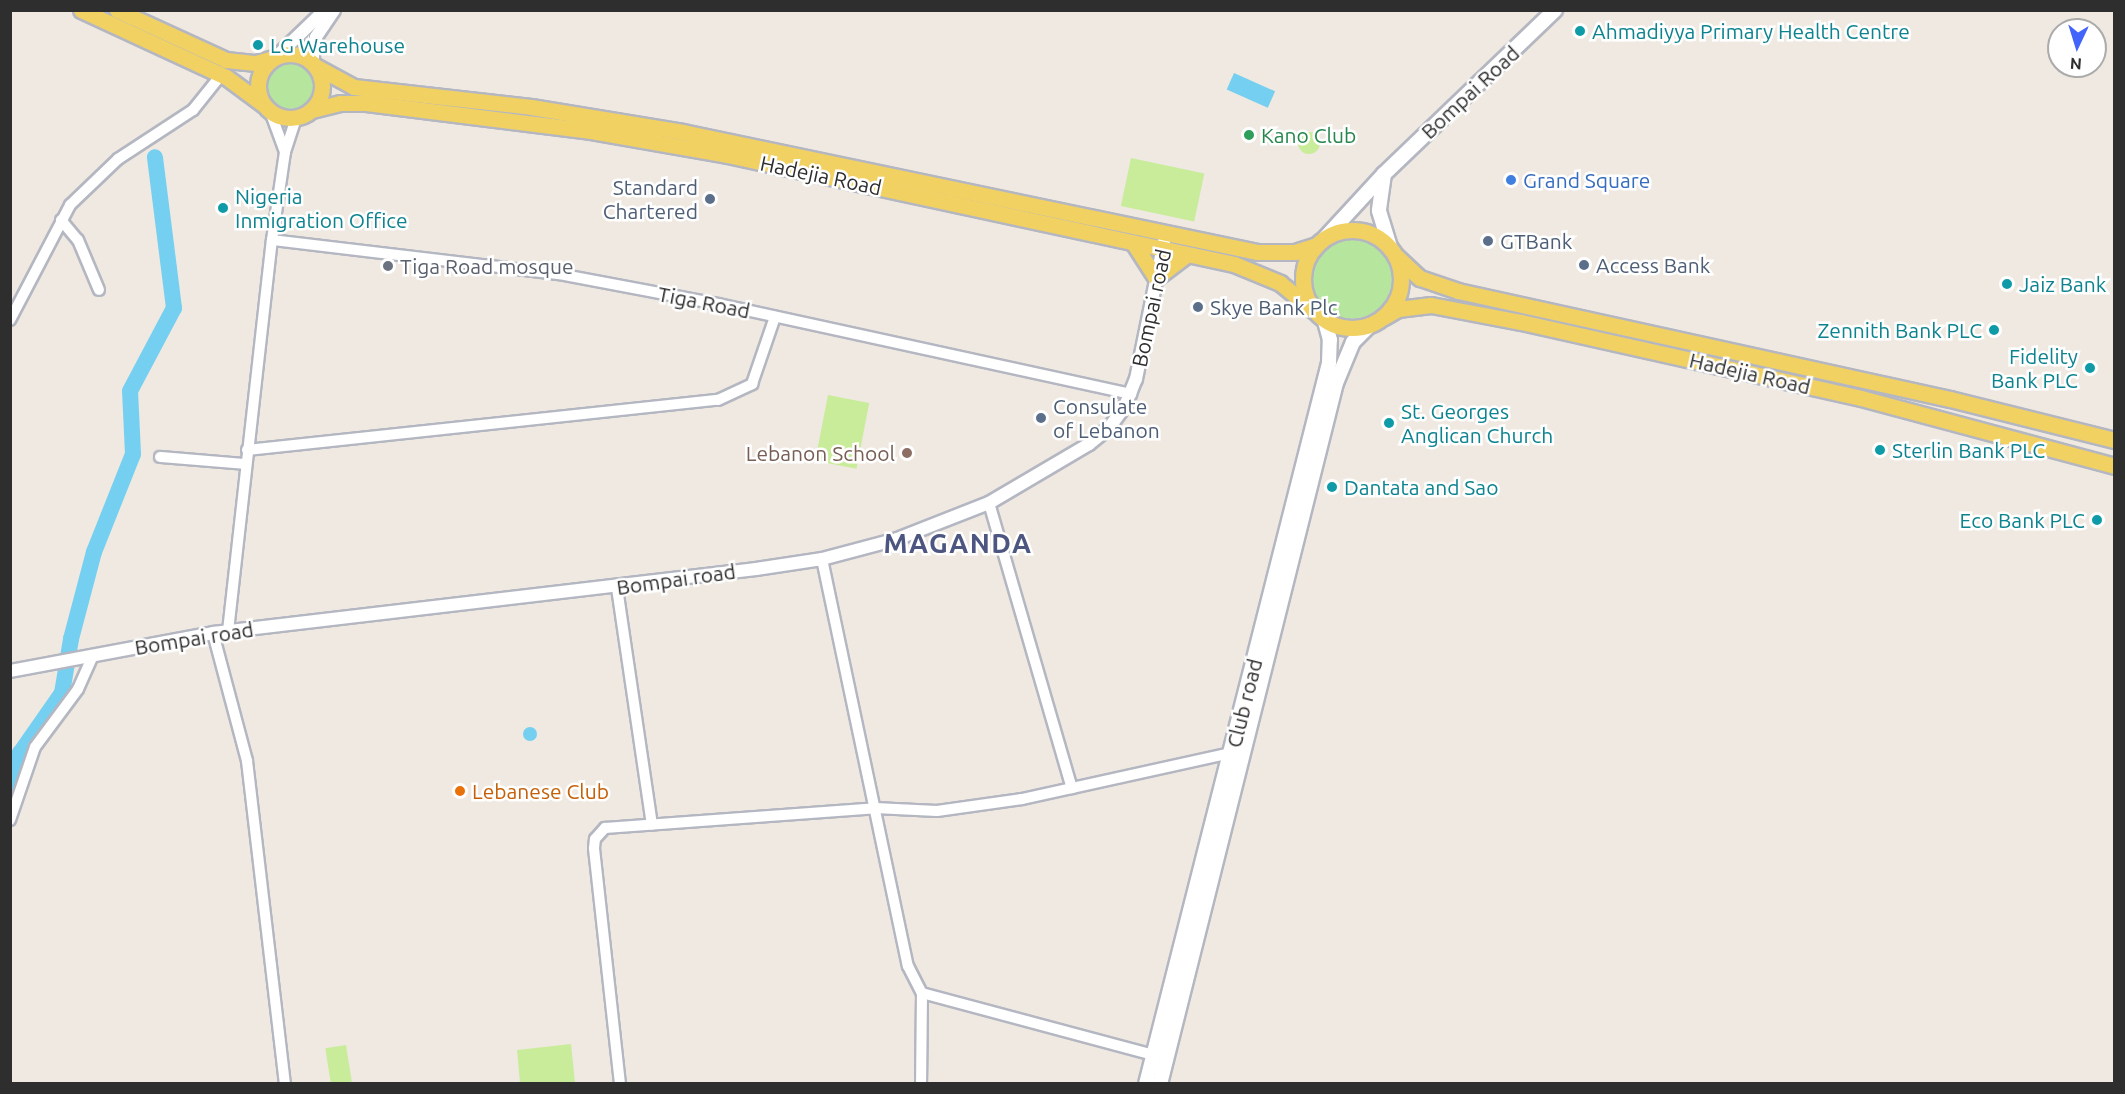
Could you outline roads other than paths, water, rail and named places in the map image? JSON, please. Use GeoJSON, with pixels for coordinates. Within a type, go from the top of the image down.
{"type":"FeatureCollection","features":[{"type":"Feature","properties":{"kind":"main road"},"geometry":{"type":"LineString","coordinates":[[81,10],[221,75],[267,108],[296,118],[312,110],[323,90],[315,65],[295,54],[256,63],[226,60],[117,10]]}},
{"type":"Feature","properties":{"kind":"main road","name":"Bompai Road"},"geometry":{"type":"LineString","coordinates":[[1321,242],[1384,174],[1556,10]]}},
{"type":"Feature","properties":{"kind":"main road"},"geometry":{"type":"LineString","coordinates":[[267,108],[259,96],[260,75],[275,57]]}},
{"type":"Feature","properties":{"kind":"main road","name":"Hadejia Road"},"geometry":{"type":"LineString","coordinates":[[315,65],[354,87],[531,106],[630,122],[1277,254],[1321,242]]}},
{"type":"Feature","properties":{"kind":"main road","name":"Hadejia Road"},"geometry":{"type":"LineString","coordinates":[[312,110],[340,103],[366,103],[591,131],[829,176],[1260,273],[1297,294],[1313,310]]}},
{"type":"Feature","properties":{"kind":"main road"},"geometry":{"type":"LineString","coordinates":[[1160,1083],[1164,1042],[1300,501],[1336,383],[1353,342],[1370,325],[1384,317],[1396,301],[1402,281],[1379,211],[1384,174]]}},
{"type":"Feature","properties":{"kind":"main road"},"geometry":{"type":"LineString","coordinates":[[1370,325],[1341,327],[1326,321],[1313,310],[1306,298],[1303,277],[1308,256],[1321,242],[1341,231],[1359,231],[1376,236],[1393,251]]}},
{"type":"Feature","properties":{"kind":"main road"},"geometry":{"type":"LineString","coordinates":[[1134,244],[1156,278],[1186,255]]}},
{"type":"Feature","properties":{"kind":"main road","name":"Hadejia Road"},"geometry":{"type":"LineString","coordinates":[[1393,251],[1420,278],[1458,291],[2115,440]]}},
{"type":"Feature","properties":{"kind":"main road","name":"Hadejia Road"},"geometry":{"type":"LineString","coordinates":[[1384,317],[1412,305],[1455,308],[1884,405],[2115,466]]}},
{"type":"Feature","properties":{"kind":"main road","name":"Club road"},"geometry":{"type":"LineString","coordinates":[[1146,1083],[1154,1055],[1164,1042],[1231,753],[1300,501],[1329,363],[1330,340],[1326,321]]}},
{"type":"Feature","properties":{"kind":"main road"},"geometry":{"type":"LineString","coordinates":[[1884,386],[1928,406],[2115,457]]}},
{"type":"Feature","properties":{"kind":"main road"},"geometry":{"type":"LineString","coordinates":[[1884,405],[1928,406],[2115,447]]}},
{"type":"Feature","properties":{"kind":"street"},"geometry":{"type":"LineString","coordinates":[[275,57],[325,10]]}},
{"type":"Feature","properties":{"kind":"street"},"geometry":{"type":"LineString","coordinates":[[315,65],[315,37],[333,10]]}},
{"type":"Feature","properties":{"kind":"street"},"geometry":{"type":"LineString","coordinates":[[10,320],[61,220],[92,181],[118,159],[193,110],[221,75]]}},
{"type":"Feature","properties":{"kind":"street"},"geometry":{"type":"LineString","coordinates":[[267,108],[285,152]]}},
{"type":"Feature","properties":{"kind":"street"},"geometry":{"type":"LineString","coordinates":[[228,631],[272,240],[285,152],[296,118]]}},
{"type":"Feature","properties":{"kind":"street"},"geometry":{"type":"LineString","coordinates":[[61,220],[78,240],[99,290]]}},
{"type":"Feature","properties":{"kind":"street","name":"Bompai road"},"geometry":{"type":"LineString","coordinates":[[10,671],[213,633],[616,588],[822,559],[897,538],[989,503],[1089,444],[1109,428],[1131,394],[1167,231]]}},
{"type":"Feature","properties":{"kind":"street","name":"Tiga Road"},"geometry":{"type":"LineString","coordinates":[[272,240],[559,274],[775,317],[1131,394]]}},
{"type":"Feature","properties":{"kind":"street"},"geometry":{"type":"LineString","coordinates":[[247,450],[718,400],[752,384],[775,317]]}},
{"type":"Feature","properties":{"kind":"street"},"geometry":{"type":"LineString","coordinates":[[160,457],[245,464]]}},
{"type":"Feature","properties":{"kind":"street"},"geometry":{"type":"LineString","coordinates":[[989,503],[1072,788]]}},
{"type":"Feature","properties":{"kind":"street"},"geometry":{"type":"LineString","coordinates":[[822,559],[908,966],[922,993],[921,1083]]}},
{"type":"Feature","properties":{"kind":"street"},"geometry":{"type":"LineString","coordinates":[[616,588],[652,824]]}},
{"type":"Feature","properties":{"kind":"street"},"geometry":{"type":"LineString","coordinates":[[213,633],[247,761],[285,1083]]}},
{"type":"Feature","properties":{"kind":"street"},"geometry":{"type":"LineString","coordinates":[[10,820],[35,747],[78,689],[93,656]]}},
{"type":"Feature","properties":{"kind":"street"},"geometry":{"type":"LineString","coordinates":[[620,1083],[595,839],[605,828],[875,808],[937,811],[1072,788],[1231,753]]}},
{"type":"Feature","properties":{"kind":"street"},"geometry":{"type":"LineString","coordinates":[[922,993],[1154,1055]]}},
{"type":"Feature","properties":{"kind":"water"},"geometry":{"type":"Polygon","coordinates":[[[1234,73],[1275,91],[1268,108],[1227,89],[1234,73]]]}},
{"type":"Feature","properties":{"kind":"water"},"geometry":{"type":"Polygon","coordinates":[[[527,727],[533,727],[537,734],[533,741],[527,741],[523,737],[523,731],[527,727]]]}},
{"type":"Feature","properties":{"kind":"waterway"},"geometry":{"type":"LineString","coordinates":[[10,785],[20,753],[62,693],[71,639],[94,552],[133,454],[130,391],[174,308],[155,157]]}},
{"type":"Feature","properties":{"kind":"place","name":"Ahmadiyya Primary Health Centre"},"geometry":{"type":"Point","coordinates":[1580,31]}},
{"type":"Feature","properties":{"kind":"place","name":"LG Warehouse"},"geometry":{"type":"Point","coordinates":[258,45]}},
{"type":"Feature","properties":{"kind":"place","name":"Kano Club"},"geometry":{"type":"Point","coordinates":[1249,135]}},
{"type":"Feature","properties":{"kind":"place","name":"Grand Square"},"geometry":{"type":"Point","coordinates":[1511,180]}},
{"type":"Feature","properties":{"kind":"place","name":"Standard Chartered"},"geometry":{"type":"Point","coordinates":[710,199]}},
{"type":"Feature","properties":{"kind":"place","name":"Nigeria Inmigration Office"},"geometry":{"type":"Point","coordinates":[223,208]}},
{"type":"Feature","properties":{"kind":"place","name":"GTBank"},"geometry":{"type":"Point","coordinates":[1488,241]}},
{"type":"Feature","properties":{"kind":"place","name":"Access Bank"},"geometry":{"type":"Point","coordinates":[1584,265]}},
{"type":"Feature","properties":{"kind":"place","name":"Tiga Road mosque"},"geometry":{"type":"Point","coordinates":[388,266]}},
{"type":"Feature","properties":{"kind":"place","name":"Jaiz Bank"},"geometry":{"type":"Point","coordinates":[2007,284]}},
{"type":"Feature","properties":{"kind":"place","name":"Skye Bank Plc"},"geometry":{"type":"Point","coordinates":[1198,307]}},
{"type":"Feature","properties":{"kind":"place","name":"Zennith Bank PLC"},"geometry":{"type":"Point","coordinates":[1994,330]}},
{"type":"Feature","properties":{"kind":"place","name":"Fidelity Bank PLC"},"geometry":{"type":"Point","coordinates":[2090,368]}},
{"type":"Feature","properties":{"kind":"place","name":"Consulate of Lebanon"},"geometry":{"type":"Point","coordinates":[1041,418]}},
{"type":"Feature","properties":{"kind":"place","name":"St. Georges Anglican Church"},"geometry":{"type":"Point","coordinates":[1389,423]}},
{"type":"Feature","properties":{"kind":"place","name":"Sterlin Bank PLC"},"geometry":{"type":"Point","coordinates":[1880,450]}},
{"type":"Feature","properties":{"kind":"place","name":"Lebanon School"},"geometry":{"type":"Point","coordinates":[907,453]}},
{"type":"Feature","properties":{"kind":"place","name":"Dantata and Sao"},"geometry":{"type":"Point","coordinates":[1332,487]}},
{"type":"Feature","properties":{"kind":"place","name":"Eco Bank PLC"},"geometry":{"type":"Point","coordinates":[2097,520]}},
{"type":"Feature","properties":{"kind":"place","name":"Lebanese Club"},"geometry":{"type":"Point","coordinates":[460,791]}},
{"type":"Feature","properties":{"kind":"district","name":"MAGANDA"},"geometry":{"type":"Point","coordinates":[958,544]}}]}
